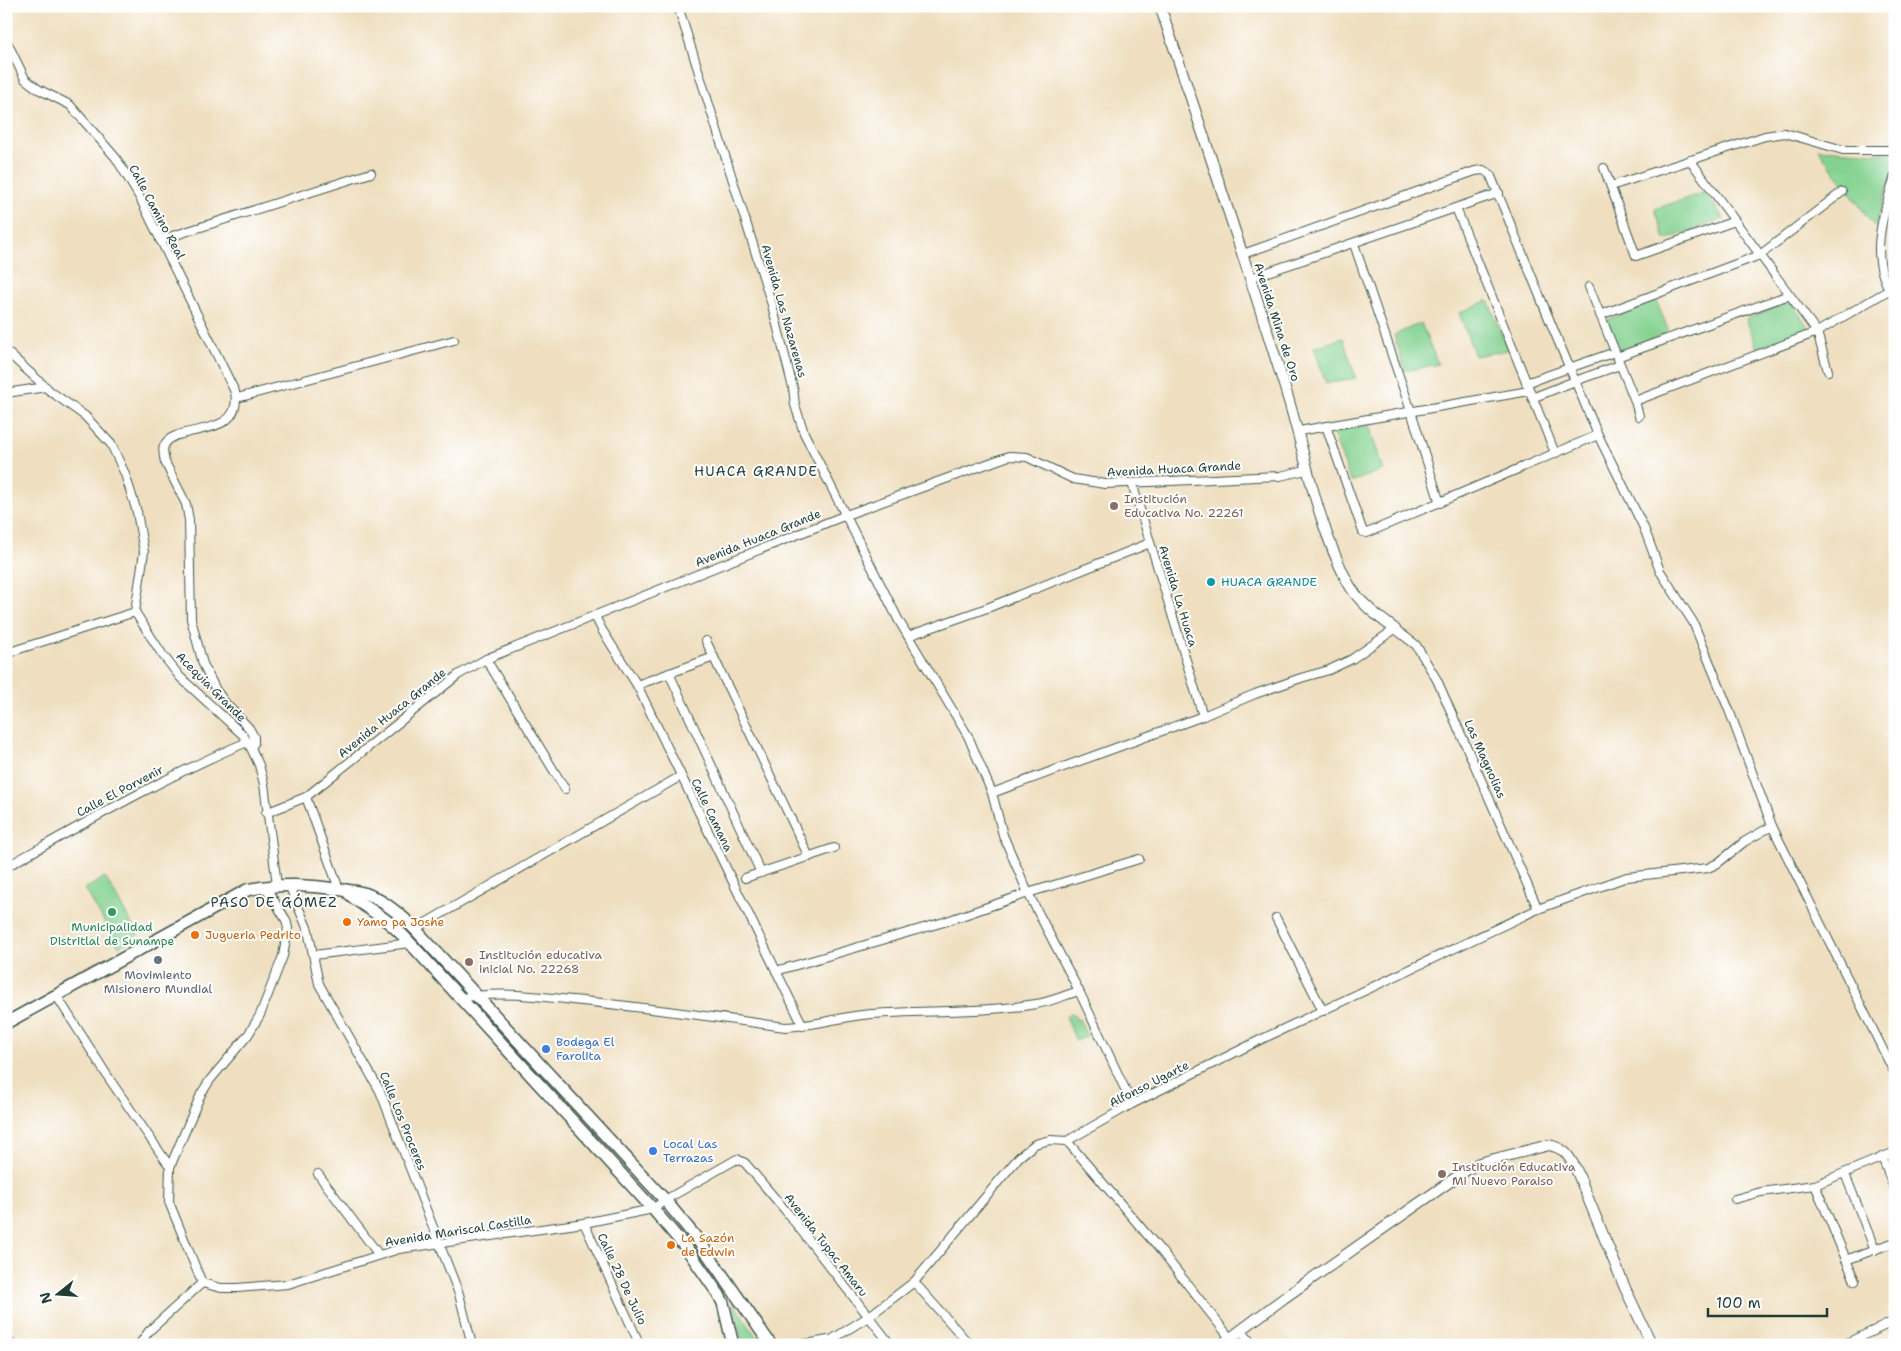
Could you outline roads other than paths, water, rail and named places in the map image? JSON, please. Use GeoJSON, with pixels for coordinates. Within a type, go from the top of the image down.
{"type":"FeatureCollection","features":[{"type":"Feature","properties":{"kind":"main road"},"geometry":{"type":"LineString","coordinates":[[6,1023],[247,890],[277,885],[356,890],[370,895],[403,917],[665,1200],[698,1240],[771,1345]]}},
{"type":"Feature","properties":{"kind":"main road"},"geometry":{"type":"LineString","coordinates":[[342,890],[394,926],[462,998],[653,1209],[687,1249],[719,1294],[733,1345]]}},
{"type":"Feature","properties":{"kind":"street","name":"Avenida Las Nazarenas"},"geometry":{"type":"LineString","coordinates":[[678,6],[772,305],[794,388],[798,419],[874,573],[908,636],[968,736],[992,792],[1003,835],[1028,893],[1079,991],[1132,1104]]}},
{"type":"Feature","properties":{"kind":"street","name":"Avenida Mina de Oro"},"geometry":{"type":"LineString","coordinates":[[1160,6],[1243,254],[1299,431],[1306,470],[1334,554],[1348,584],[1368,609],[1395,629]]}},
{"type":"Feature","properties":{"kind":"street","name":"Calle Camino Real"},"geometry":{"type":"LineString","coordinates":[[6,40],[25,79],[38,89],[70,105],[116,158],[140,198],[236,392],[237,398]]}},
{"type":"Feature","properties":{"kind":"street"},"geometry":{"type":"LineString","coordinates":[[1611,186],[1765,136],[1785,133],[1843,150],[1895,150]]}},
{"type":"Feature","properties":{"kind":"street"},"geometry":{"type":"LineString","coordinates":[[1690,160],[1817,332],[1828,371]]}},
{"type":"Feature","properties":{"kind":"street"},"geometry":{"type":"LineString","coordinates":[[1604,168],[1636,256],[1735,221]]}},
{"type":"Feature","properties":{"kind":"street"},"geometry":{"type":"LineString","coordinates":[[1243,254],[1479,170],[1490,174],[1569,367],[1598,434],[1644,528],[1660,571],[1693,622],[1729,710],[1772,826],[1895,1074]]}},
{"type":"Feature","properties":{"kind":"street"},"geometry":{"type":"LineString","coordinates":[[160,240],[371,173]]}},
{"type":"Feature","properties":{"kind":"street"},"geometry":{"type":"LineString","coordinates":[[1895,176],[1878,241],[1883,278],[1895,298]]}},
{"type":"Feature","properties":{"kind":"street"},"geometry":{"type":"LineString","coordinates":[[1600,315],[1760,255],[1842,192]]}},
{"type":"Feature","properties":{"kind":"street"},"geometry":{"type":"LineString","coordinates":[[1250,278],[1499,193]]}},
{"type":"Feature","properties":{"kind":"street"},"geometry":{"type":"LineString","coordinates":[[1456,208],[1555,453]]}},
{"type":"Feature","properties":{"kind":"street"},"geometry":{"type":"LineString","coordinates":[[1354,244],[1440,503]]}},
{"type":"Feature","properties":{"kind":"street"},"geometry":{"type":"LineString","coordinates":[[1589,287],[1635,401],[1639,416]]}},
{"type":"Feature","properties":{"kind":"street"},"geometry":{"type":"LineString","coordinates":[[1635,401],[1817,332],[1889,290]]}},
{"type":"Feature","properties":{"kind":"street"},"geometry":{"type":"LineString","coordinates":[[1526,383],[1569,367],[1616,354],[1789,295]]}},
{"type":"Feature","properties":{"kind":"street"},"geometry":{"type":"LineString","coordinates":[[249,745],[254,743],[254,737],[249,728],[227,705],[216,690],[203,664],[191,619],[189,520],[186,504],[165,462],[164,446],[168,440],[182,434],[216,426],[225,421],[233,413],[237,398],[454,340]]}},
{"type":"Feature","properties":{"kind":"street"},"geometry":{"type":"LineString","coordinates":[[6,351],[46,387],[85,416],[111,444],[125,474],[137,512],[144,552],[136,612],[16,650],[6,656]]}},
{"type":"Feature","properties":{"kind":"street"},"geometry":{"type":"LineString","coordinates":[[1299,431],[1411,412],[1530,395],[1620,365]]}},
{"type":"Feature","properties":{"kind":"street"},"geometry":{"type":"LineString","coordinates":[[6,393],[46,387]]}},
{"type":"Feature","properties":{"kind":"street"},"geometry":{"type":"LineString","coordinates":[[1326,426],[1363,532],[1366,533],[1598,434]]}},
{"type":"Feature","properties":{"kind":"street","name":"Avenida Huaca Grande"},"geometry":{"type":"LineString","coordinates":[[266,813],[306,797],[458,675],[486,659],[524,642],[595,616],[846,515],[1008,456],[1027,457],[1073,479],[1105,484],[1280,476],[1306,470]]}},
{"type":"Feature","properties":{"kind":"street","name":"Avenida La Huaca"},"geometry":{"type":"LineString","coordinates":[[1132,483],[1203,716]]}},
{"type":"Feature","properties":{"kind":"street"},"geometry":{"type":"LineString","coordinates":[[908,636],[987,608],[1150,543]]}},
{"type":"Feature","properties":{"kind":"street","name":"Acequia Grande"},"geometry":{"type":"LineString","coordinates":[[136,612],[162,654],[180,676],[243,735],[249,745],[259,765],[264,784],[266,813],[277,885]]}},
{"type":"Feature","properties":{"kind":"street","name":"Calle Camana"},"geometry":{"type":"LineString","coordinates":[[595,616],[637,685],[803,1026]]}},
{"type":"Feature","properties":{"kind":"street"},"geometry":{"type":"LineString","coordinates":[[992,792],[1203,716],[1255,694],[1329,670],[1352,659],[1395,629]]}},
{"type":"Feature","properties":{"kind":"street","name":"Las Magnolias"},"geometry":{"type":"LineString","coordinates":[[1395,629],[1416,645],[1438,680],[1538,909]]}},
{"type":"Feature","properties":{"kind":"street"},"geometry":{"type":"LineString","coordinates":[[706,641],[809,857]]}},
{"type":"Feature","properties":{"kind":"street"},"geometry":{"type":"LineString","coordinates":[[637,685],[714,657]]}},
{"type":"Feature","properties":{"kind":"street"},"geometry":{"type":"LineString","coordinates":[[486,659],[565,789]]}},
{"type":"Feature","properties":{"kind":"street"},"geometry":{"type":"LineString","coordinates":[[669,673],[761,873]]}},
{"type":"Feature","properties":{"kind":"street","name":"Calle El Porvenir"},"geometry":{"type":"LineString","coordinates":[[6,867],[204,760],[249,745]]}},
{"type":"Feature","properties":{"kind":"street"},"geometry":{"type":"LineString","coordinates":[[415,930],[681,776]]}},
{"type":"Feature","properties":{"kind":"street"},"geometry":{"type":"LineString","coordinates":[[306,797],[342,890]]}},
{"type":"Feature","properties":{"kind":"street","name":"Alfonso Ugarte"},"geometry":{"type":"LineString","coordinates":[[823,1345],[868,1317],[914,1282],[1019,1157],[1035,1144],[1050,1140],[1067,1140],[1132,1104],[1260,1040],[1538,909],[1627,876],[1708,868],[1718,863],[1744,842],[1772,826]]}},
{"type":"Feature","properties":{"kind":"street"},"geometry":{"type":"LineString","coordinates":[[745,878],[834,848]]}},
{"type":"Feature","properties":{"kind":"street"},"geometry":{"type":"LineString","coordinates":[[776,971],[944,922],[1028,893],[1139,859]]}},
{"type":"Feature","properties":{"kind":"street"},"geometry":{"type":"LineString","coordinates":[[139,1345],[149,1331],[202,1283],[169,1202],[170,1167],[201,1094],[210,1080],[248,1035],[260,1015],[284,956],[288,928],[277,885]]}},
{"type":"Feature","properties":{"kind":"street","name":"Calle Los Proceres"},"geometry":{"type":"LineString","coordinates":[[277,885],[308,930],[319,984],[380,1090],[460,1294],[472,1345]]}},
{"type":"Feature","properties":{"kind":"street"},"geometry":{"type":"LineString","coordinates":[[1276,918],[1323,1011]]}},
{"type":"Feature","properties":{"kind":"street"},"geometry":{"type":"LineString","coordinates":[[314,955],[410,943]]}},
{"type":"Feature","properties":{"kind":"street"},"geometry":{"type":"LineString","coordinates":[[462,998],[476,995],[550,997],[618,1004],[785,1027],[803,1026],[849,1016],[989,1010],[1038,1004],[1079,991]]}},
{"type":"Feature","properties":{"kind":"street"},"geometry":{"type":"LineString","coordinates":[[56,995],[110,1080],[170,1167]]}},
{"type":"Feature","properties":{"kind":"street"},"geometry":{"type":"LineString","coordinates":[[1067,1140],[1162,1251],[1230,1338]]}},
{"type":"Feature","properties":{"kind":"street"},"geometry":{"type":"LineString","coordinates":[[1221,1345],[1468,1169],[1479,1163],[1549,1145],[1561,1148],[1568,1156],[1625,1288],[1652,1345]]}},
{"type":"Feature","properties":{"kind":"street"},"geometry":{"type":"LineString","coordinates":[[1735,1199],[1761,1192],[1815,1184],[1845,1174],[1895,1152]]}},
{"type":"Feature","properties":{"kind":"street"},"geometry":{"type":"LineString","coordinates":[[1882,1158],[1895,1191]]}},
{"type":"Feature","properties":{"kind":"street","name":"Avenida Tupac Amaru"},"geometry":{"type":"LineString","coordinates":[[665,1200],[734,1159],[743,1161],[785,1210],[891,1345]]}},
{"type":"Feature","properties":{"kind":"street"},"geometry":{"type":"LineString","coordinates":[[318,1174],[378,1255]]}},
{"type":"Feature","properties":{"kind":"street"},"geometry":{"type":"LineString","coordinates":[[1845,1174],[1875,1250]]}},
{"type":"Feature","properties":{"kind":"street"},"geometry":{"type":"LineString","coordinates":[[1815,1184],[1855,1281]]}},
{"type":"Feature","properties":{"kind":"street"},"geometry":{"type":"LineString","coordinates":[[653,1209],[665,1200]]}},
{"type":"Feature","properties":{"kind":"street","name":"Avenida Mariscal Castilla"},"geometry":{"type":"LineString","coordinates":[[202,1283],[221,1288],[288,1284],[399,1250],[584,1223],[653,1209]]}},
{"type":"Feature","properties":{"kind":"street","name":"Calle 28 De Julio"},"geometry":{"type":"LineString","coordinates":[[584,1223],[640,1345]]}},
{"type":"Feature","properties":{"kind":"street"},"geometry":{"type":"LineString","coordinates":[[1846,1260],[1895,1242]]}},
{"type":"Feature","properties":{"kind":"street"},"geometry":{"type":"LineString","coordinates":[[914,1282],[970,1345]]}},
{"type":"Feature","properties":{"kind":"street"},"geometry":{"type":"LineString","coordinates":[[1842,1345],[1895,1321]]}},
{"type":"Feature","properties":{"kind":"street"},"geometry":{"type":"LineString","coordinates":[[1242,1330],[1253,1345]]}},
{"type":"Feature","properties":{"kind":"street"},"geometry":{"type":"LineString","coordinates":[[6,1336],[11,1345]]}},
{"type":"Feature","properties":{"kind":"street"},"geometry":{"type":"LineString","coordinates":[[790,1345],[812,1344],[832,1338]]}},
{"type":"Feature","properties":{"kind":"place","name":"Institución Educativa No. 22261"},"geometry":{"type":"Point","coordinates":[1114,506]}},
{"type":"Feature","properties":{"kind":"place","name":"HUACA GRANDE"},"geometry":{"type":"Point","coordinates":[1211,582]}},
{"type":"Feature","properties":{"kind":"place","name":"Municipalidad Distritlal de Sunampe"},"geometry":{"type":"Point","coordinates":[112,912]}},
{"type":"Feature","properties":{"kind":"place","name":"Yamo pa Joshe"},"geometry":{"type":"Point","coordinates":[347,922]}},
{"type":"Feature","properties":{"kind":"place","name":"Jugueria Pedrito"},"geometry":{"type":"Point","coordinates":[195,935]}},
{"type":"Feature","properties":{"kind":"place","name":"Movimiento Misionero Mundial"},"geometry":{"type":"Point","coordinates":[158,960]}},
{"type":"Feature","properties":{"kind":"place","name":"Institución educativa inicial No. 22268"},"geometry":{"type":"Point","coordinates":[469,962]}},
{"type":"Feature","properties":{"kind":"place","name":"Bodega El Farolita"},"geometry":{"type":"Point","coordinates":[546,1049]}},
{"type":"Feature","properties":{"kind":"place","name":"Local Las Terrazas"},"geometry":{"type":"Point","coordinates":[653,1151]}},
{"type":"Feature","properties":{"kind":"place","name":"Institución Educativa Mi Nuevo Paraiso"},"geometry":{"type":"Point","coordinates":[1442,1174]}},
{"type":"Feature","properties":{"kind":"place","name":"La Sazón de Edwin"},"geometry":{"type":"Point","coordinates":[671,1245]}},
{"type":"Feature","properties":{"kind":"district","name":"HUACA GRANDE"},"geometry":{"type":"Point","coordinates":[756,471]}},
{"type":"Feature","properties":{"kind":"district","name":"PASO DE GÓMEZ"},"geometry":{"type":"Point","coordinates":[274,902]}}]}
